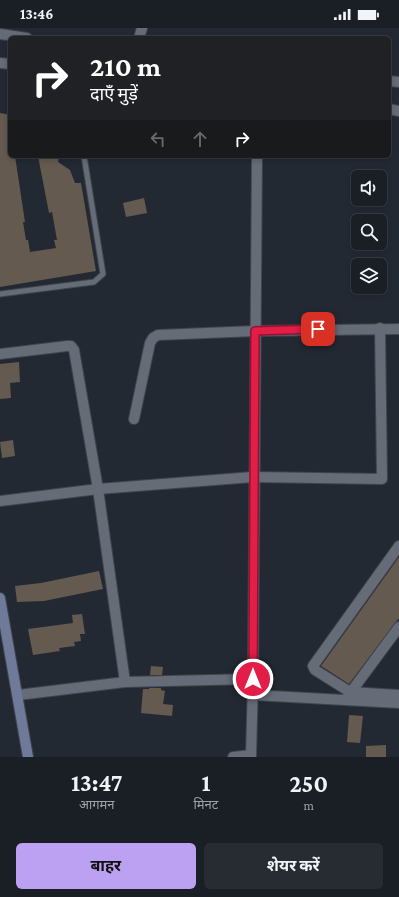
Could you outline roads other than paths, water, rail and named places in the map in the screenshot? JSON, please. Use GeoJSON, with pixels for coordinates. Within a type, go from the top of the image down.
{"type":"FeatureCollection","features":[{"type":"Feature","properties":{"kind":"street"},"geometry":{"type":"LineString","coordinates":[[0,34],[14,36]]}},
{"type":"Feature","properties":{"kind":"street"},"geometry":{"type":"LineString","coordinates":[[233,757],[251,756],[253,695],[253,477],[257,158]]}},
{"type":"Feature","properties":{"kind":"street"},"geometry":{"type":"LineString","coordinates":[[0,501],[98,489],[253,477],[382,479],[380,328]]}},
{"type":"Feature","properties":{"kind":"street"},"geometry":{"type":"LineString","coordinates":[[134,419],[149,348],[153,338],[158,335],[255,331],[380,328],[399,329]]}},
{"type":"Feature","properties":{"kind":"street"},"geometry":{"type":"LineString","coordinates":[[0,354],[67,346],[71,346],[74,350],[98,489],[125,682]]}},
{"type":"Feature","properties":{"kind":"street"},"geometry":{"type":"LineString","coordinates":[[399,546],[313,663],[315,670],[348,696],[399,703]]}},
{"type":"Feature","properties":{"kind":"street"},"geometry":{"type":"LineString","coordinates":[[0,598],[28,757]]}},
{"type":"Feature","properties":{"kind":"street"},"geometry":{"type":"LineString","coordinates":[[348,696],[399,627]]}},
{"type":"Feature","properties":{"kind":"street"},"geometry":{"type":"LineString","coordinates":[[18,695],[125,682],[253,679]]}},
{"type":"Feature","properties":{"kind":"street"},"geometry":{"type":"LineString","coordinates":[[253,695],[348,696],[399,694]]}},
{"type":"Feature","properties":{"kind":"lane"},"geometry":{"type":"LineString","coordinates":[[0,294],[94,282],[103,274],[84,158]]}}]}
